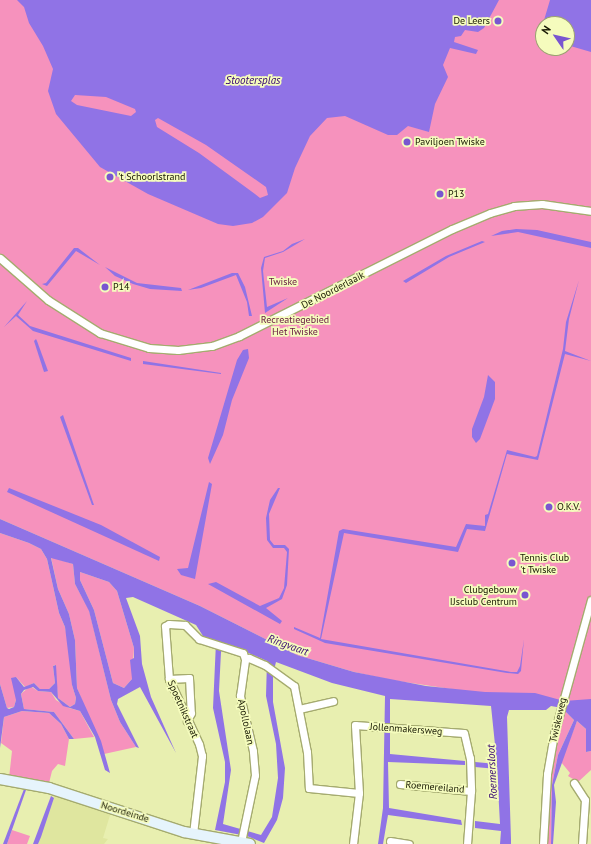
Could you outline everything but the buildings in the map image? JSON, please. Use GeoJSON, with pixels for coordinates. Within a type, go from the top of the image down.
{"type":"FeatureCollection","features":[{"type":"Feature","properties":{"kind":"street","name":"De Noorderlaaik"},"geometry":{"type":"LineString","coordinates":[[0,258],[48,300],[100,333],[149,348],[178,350],[212,346],[244,333],[452,229],[490,213],[514,206],[542,204],[591,211]]}},
{"type":"Feature","properties":{"kind":"street","name":"Twiskeweg"},"geometry":{"type":"LineString","coordinates":[[543,844],[547,774],[558,714],[591,600]]}},
{"type":"Feature","properties":{"kind":"street","name":"Spoetnikstraat"},"geometry":{"type":"LineString","coordinates":[[193,834],[202,756],[199,744],[187,721],[169,679],[165,626],[169,624],[185,626],[200,639],[242,653],[245,659]]}},
{"type":"Feature","properties":{"kind":"street"},"geometry":{"type":"LineString","coordinates":[[245,659],[249,658],[265,665],[294,686],[299,709],[309,788],[359,793]]}},
{"type":"Feature","properties":{"kind":"street","name":"Apollolaan"},"geometry":{"type":"LineString","coordinates":[[245,659],[240,696],[253,751],[255,775],[245,838]]}},
{"type":"Feature","properties":{"kind":"street"},"geometry":{"type":"LineString","coordinates":[[169,679],[189,678],[191,713],[187,721]]}},
{"type":"Feature","properties":{"kind":"street"},"geometry":{"type":"LineString","coordinates":[[299,709],[333,702]]}},
{"type":"Feature","properties":{"kind":"street","name":"Jollenmakersweg"},"geometry":{"type":"LineString","coordinates":[[353,844],[359,793],[355,726],[381,726],[464,733],[469,749],[471,790],[467,844]]}},
{"type":"Feature","properties":{"kind":"street","name":"Noordeinde"},"geometry":{"type":"LineString","coordinates":[[0,779],[49,788],[193,834],[245,838]]}},
{"type":"Feature","properties":{"kind":"street"},"geometry":{"type":"LineString","coordinates":[[574,783],[588,800],[583,844]]}},
{"type":"Feature","properties":{"kind":"street","name":"Roemereiland"},"geometry":{"type":"LineString","coordinates":[[400,784],[471,790]]}},
{"type":"Feature","properties":{"kind":"street"},"geometry":{"type":"LineString","coordinates":[[390,841],[409,844]]}},
{"type":"Feature","properties":{"kind":"shaded area"},"geometry":{"type":"Polygon","coordinates":[[[52,793],[111,812],[103,838],[108,839],[104,844],[38,844],[54,798],[52,793]]]}},
{"type":"Feature","properties":{"kind":"green space","name":"Twiske"},"geometry":{"type":"Polygon","coordinates":[[[0,0],[591,0],[591,710],[391,680],[354,672],[297,655],[200,606],[0,519],[0,0]]]}},
{"type":"Feature","properties":{"kind":"green space"},"geometry":{"type":"Polygon","coordinates":[[[0,533],[29,543],[41,549],[47,559],[59,613],[65,627],[71,657],[72,685],[76,698],[75,704],[70,707],[58,698],[55,665],[53,666],[55,683],[49,689],[40,689],[34,683],[25,687],[16,677],[16,700],[14,707],[7,708],[0,684],[0,533]]]}},
{"type":"Feature","properties":{"kind":"green space"},"geometry":{"type":"Polygon","coordinates":[[[51,557],[73,564],[75,584],[89,610],[111,700],[120,722],[136,747],[104,754],[77,688],[75,640],[69,614],[58,589],[51,557]]]}},
{"type":"Feature","properties":{"kind":"green space"},"geometry":{"type":"Polygon","coordinates":[[[80,572],[109,582],[117,591],[134,648],[132,679],[124,688],[113,683],[94,610],[80,580],[80,572]]]}},
{"type":"Feature","properties":{"kind":"green space"},"geometry":{"type":"Polygon","coordinates":[[[30,686],[38,691],[51,692],[56,700],[69,708],[80,711],[94,737],[74,739],[54,712],[24,709],[21,694],[30,686]]]}},
{"type":"Feature","properties":{"kind":"green space"},"geometry":{"type":"Polygon","coordinates":[[[562,708],[574,720],[558,755],[552,785],[551,844],[546,844],[551,765],[562,708]]]}},
{"type":"Feature","properties":{"kind":"green space"},"geometry":{"type":"Polygon","coordinates":[[[22,711],[49,713],[61,724],[69,739],[65,766],[58,764],[52,771],[49,783],[9,778],[12,751],[1,743],[4,717],[22,711]]]}},
{"type":"Feature","properties":{"kind":"green space"},"geometry":{"type":"Polygon","coordinates":[[[577,721],[586,729],[586,752],[591,751],[591,770],[578,782],[568,776],[570,773],[561,762],[577,721]]]}},
{"type":"Feature","properties":{"kind":"green space"},"geometry":{"type":"Polygon","coordinates":[[[12,830],[30,836],[27,844],[7,844],[12,830]]]}},
{"type":"Feature","properties":{"kind":"water","name":"Stootersplas"},"geometry":{"type":"Polygon","coordinates":[[[17,0],[499,0],[484,28],[478,32],[465,30],[461,36],[455,37],[454,42],[478,50],[476,54],[450,48],[443,65],[448,77],[435,104],[429,132],[408,126],[397,135],[388,135],[345,116],[327,118],[310,136],[295,168],[287,193],[263,217],[252,223],[233,226],[218,224],[148,194],[100,167],[56,114],[48,91],[53,69],[43,46],[29,23],[24,7],[17,0]],[[75,95],[71,101],[77,105],[131,116],[136,112],[135,109],[106,97],[75,95]],[[158,118],[155,120],[157,127],[199,153],[260,198],[268,195],[266,187],[206,145],[158,118]]]}},
{"type":"Feature","properties":{"kind":"water"},"geometry":{"type":"Polygon","coordinates":[[[550,0],[591,0],[591,52],[575,47],[575,16],[545,16],[550,0]]]}},
{"type":"Feature","properties":{"kind":"water"},"geometry":{"type":"Polygon","coordinates":[[[516,229],[537,230],[591,242],[591,248],[518,232],[491,236],[502,231],[516,229]]]}},
{"type":"Feature","properties":{"kind":"water"},"geometry":{"type":"Polygon","coordinates":[[[305,239],[283,252],[265,258],[263,271],[267,307],[288,298],[265,313],[261,268],[264,257],[283,251],[292,244],[305,239]]]}},
{"type":"Feature","properties":{"kind":"water"},"geometry":{"type":"Polygon","coordinates":[[[482,241],[485,242],[449,257],[406,283],[403,281],[446,256],[482,241]]]}},
{"type":"Feature","properties":{"kind":"water"},"geometry":{"type":"Polygon","coordinates":[[[74,248],[78,248],[100,265],[76,251],[47,286],[42,284],[46,283],[74,248]]]}},
{"type":"Feature","properties":{"kind":"water"},"geometry":{"type":"Polygon","coordinates":[[[105,267],[137,283],[181,288],[182,291],[150,289],[133,284],[115,276],[105,267]]]}},
{"type":"Feature","properties":{"kind":"water"},"geometry":{"type":"Polygon","coordinates":[[[232,273],[238,273],[245,287],[252,316],[249,316],[247,302],[236,275],[201,288],[188,290],[232,273]]]}},
{"type":"Feature","properties":{"kind":"water"},"geometry":{"type":"Polygon","coordinates":[[[579,280],[569,319],[565,351],[591,361],[565,354],[538,460],[507,454],[485,531],[467,529],[458,552],[344,533],[321,639],[517,672],[520,666],[524,639],[521,671],[518,674],[507,673],[325,643],[294,629],[294,627],[320,638],[339,531],[343,529],[456,547],[466,524],[485,526],[485,515],[488,514],[507,450],[535,457],[537,456],[563,349],[566,322],[579,280]]]}},
{"type":"Feature","properties":{"kind":"water"},"geometry":{"type":"Polygon","coordinates":[[[27,301],[18,315],[30,326],[131,358],[131,361],[33,331],[16,316],[4,327],[27,301]]]}},
{"type":"Feature","properties":{"kind":"water"},"geometry":{"type":"Polygon","coordinates":[[[36,339],[48,371],[44,372],[34,341],[36,339]]]}},
{"type":"Feature","properties":{"kind":"water"},"geometry":{"type":"Polygon","coordinates":[[[248,349],[249,358],[232,400],[223,435],[210,464],[208,458],[237,360],[243,350],[248,349]]]}},
{"type":"Feature","properties":{"kind":"water"},"geometry":{"type":"Polygon","coordinates":[[[143,361],[221,373],[221,374],[143,364],[143,361]]]}},
{"type":"Feature","properties":{"kind":"water"},"geometry":{"type":"Polygon","coordinates":[[[488,375],[495,382],[495,399],[480,439],[476,443],[472,437],[472,429],[484,397],[488,375]]]}},
{"type":"Feature","properties":{"kind":"water"},"geometry":{"type":"Polygon","coordinates":[[[63,415],[94,505],[92,505],[60,417],[63,415]]]}},
{"type":"Feature","properties":{"kind":"water"},"geometry":{"type":"Polygon","coordinates":[[[209,482],[212,484],[195,579],[181,575],[177,569],[188,568],[209,482]]]}},
{"type":"Feature","properties":{"kind":"water"},"geometry":{"type":"Polygon","coordinates":[[[9,488],[101,525],[160,557],[159,561],[7,492],[9,488]]]}},
{"type":"Feature","properties":{"kind":"water"},"geometry":{"type":"Polygon","coordinates":[[[278,488],[280,488],[269,514],[270,540],[274,545],[285,545],[289,549],[287,585],[282,599],[266,608],[282,621],[280,624],[208,584],[216,582],[260,606],[279,598],[284,588],[287,552],[284,548],[273,548],[267,540],[266,518],[270,500],[278,488]]]}},
{"type":"Feature","properties":{"kind":"water"},"geometry":{"type":"Polygon","coordinates":[[[0,519],[200,606],[297,655],[354,672],[426,686],[485,692],[535,693],[564,701],[591,699],[591,751],[586,752],[586,729],[577,721],[554,785],[556,802],[553,844],[551,844],[552,785],[558,755],[574,720],[562,708],[551,706],[546,710],[509,710],[507,717],[511,844],[500,844],[501,831],[475,828],[475,821],[500,824],[497,769],[475,767],[475,762],[497,764],[491,706],[390,699],[390,754],[465,761],[465,765],[388,762],[389,808],[461,820],[462,825],[388,815],[383,844],[378,844],[383,808],[385,696],[332,683],[276,662],[273,674],[273,702],[285,768],[283,798],[277,820],[264,843],[247,836],[215,830],[225,782],[225,762],[213,708],[216,642],[203,636],[196,625],[133,597],[126,598],[140,636],[142,664],[151,697],[176,753],[140,687],[118,699],[117,704],[139,748],[136,747],[120,722],[111,700],[89,611],[75,584],[73,564],[51,558],[58,589],[69,614],[75,640],[77,688],[101,741],[110,773],[105,770],[95,737],[80,711],[63,706],[51,692],[38,691],[33,687],[24,690],[21,694],[24,709],[54,712],[74,739],[69,739],[61,724],[49,713],[22,711],[4,717],[0,748],[0,684],[7,708],[9,709],[14,707],[16,700],[11,678],[16,677],[24,687],[34,683],[40,689],[49,689],[55,683],[53,666],[56,665],[58,698],[70,707],[75,704],[76,698],[72,685],[65,627],[59,613],[47,559],[41,549],[29,543],[0,533],[0,519]],[[80,572],[80,580],[94,610],[113,683],[124,688],[132,679],[130,660],[134,658],[134,648],[117,591],[109,582],[80,572]],[[228,644],[224,645],[221,652],[219,691],[231,770],[223,824],[261,835],[272,817],[278,778],[276,744],[266,696],[267,661],[228,644]]]}},
{"type":"Feature","properties":{"kind":"water"},"geometry":{"type":"Polygon","coordinates":[[[24,789],[26,790],[7,844],[3,844],[24,789]]]}},
{"type":"Feature","properties":{"kind":"water"},"geometry":{"type":"Polygon","coordinates":[[[51,796],[54,798],[41,837],[38,844],[33,844],[51,796]]]}},
{"type":"Feature","properties":{"kind":"place","name":"De Leers"},"geometry":{"type":"Point","coordinates":[498,21]}},
{"type":"Feature","properties":{"kind":"place","name":"Paviljoen Twiske"},"geometry":{"type":"Point","coordinates":[407,142]}},
{"type":"Feature","properties":{"kind":"place","name":"'t Schoorlstrand"},"geometry":{"type":"Point","coordinates":[110,177]}},
{"type":"Feature","properties":{"kind":"place","name":"P13"},"geometry":{"type":"Point","coordinates":[440,194]}},
{"type":"Feature","properties":{"kind":"place","name":"P14"},"geometry":{"type":"Point","coordinates":[105,287]}},
{"type":"Feature","properties":{"kind":"place","name":"O.K.V."},"geometry":{"type":"Point","coordinates":[549,507]}},
{"type":"Feature","properties":{"kind":"place","name":"Tennis Club 't Twiske"},"geometry":{"type":"Point","coordinates":[512,563]}},
{"type":"Feature","properties":{"kind":"place","name":"Clubgebouw IJsclub Centrum"},"geometry":{"type":"Point","coordinates":[525,595]}},
{"type":"Feature","properties":{"kind":"park label","name":"Recreatiegebied Het Twiske"},"geometry":{"type":"Point","coordinates":[295,324]}},
{"type":"Feature","properties":{"kind":"water label","name":"Ringvaart"},"geometry":{"type":"Point","coordinates":[288,645]}},
{"type":"Feature","properties":{"kind":"water label","name":"Roemersloot"},"geometry":{"type":"Point","coordinates":[492,772]}}]}
